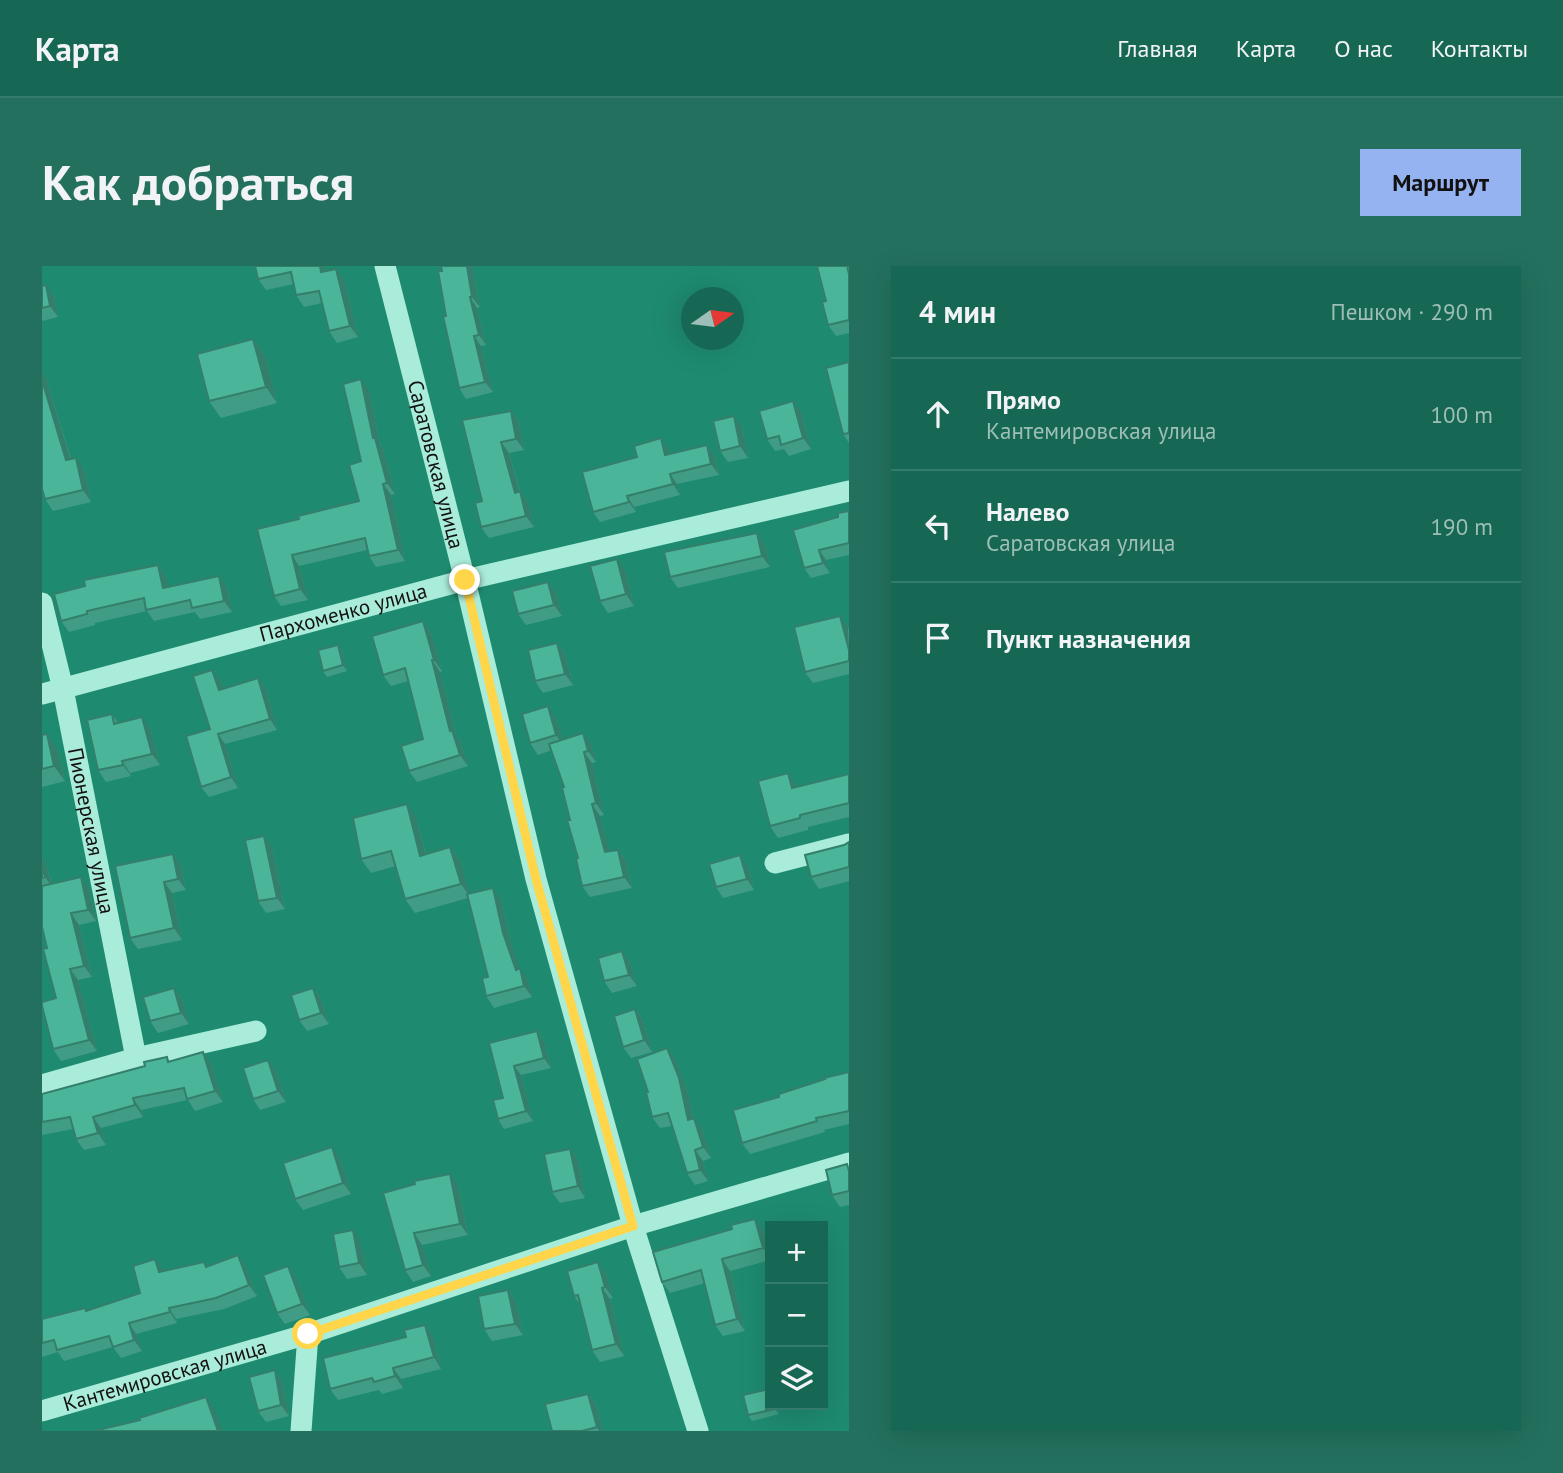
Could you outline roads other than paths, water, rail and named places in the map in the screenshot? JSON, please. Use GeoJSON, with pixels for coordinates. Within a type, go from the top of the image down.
{"type":"FeatureCollection","features":[{"type":"Feature","properties":{"kind":"street","name":"Саратовская улица"},"geometry":{"type":"LineString","coordinates":[[385,266],[465,580],[536,879],[633,1226],[698,1431]]}},
{"type":"Feature","properties":{"kind":"street","name":"Пархоменко улица"},"geometry":{"type":"LineString","coordinates":[[52,691],[465,580],[849,491]]}},
{"type":"Feature","properties":{"kind":"street","name":"Пионерская улица"},"geometry":{"type":"LineString","coordinates":[[42,603],[52,691],[136,1058]]}},
{"type":"Feature","properties":{"kind":"street"},"geometry":{"type":"LineString","coordinates":[[775,863],[849,844]]}},
{"type":"Feature","properties":{"kind":"street"},"geometry":{"type":"LineString","coordinates":[[42,1085],[136,1058],[256,1031]]}},
{"type":"Feature","properties":{"kind":"street","name":"Кантемировская улица"},"geometry":{"type":"LineString","coordinates":[[42,1411],[308,1334],[633,1226],[849,1163]]}},
{"type":"Feature","properties":{"kind":"street"},"geometry":{"type":"LineString","coordinates":[[301,1431],[308,1334]]}}]}
